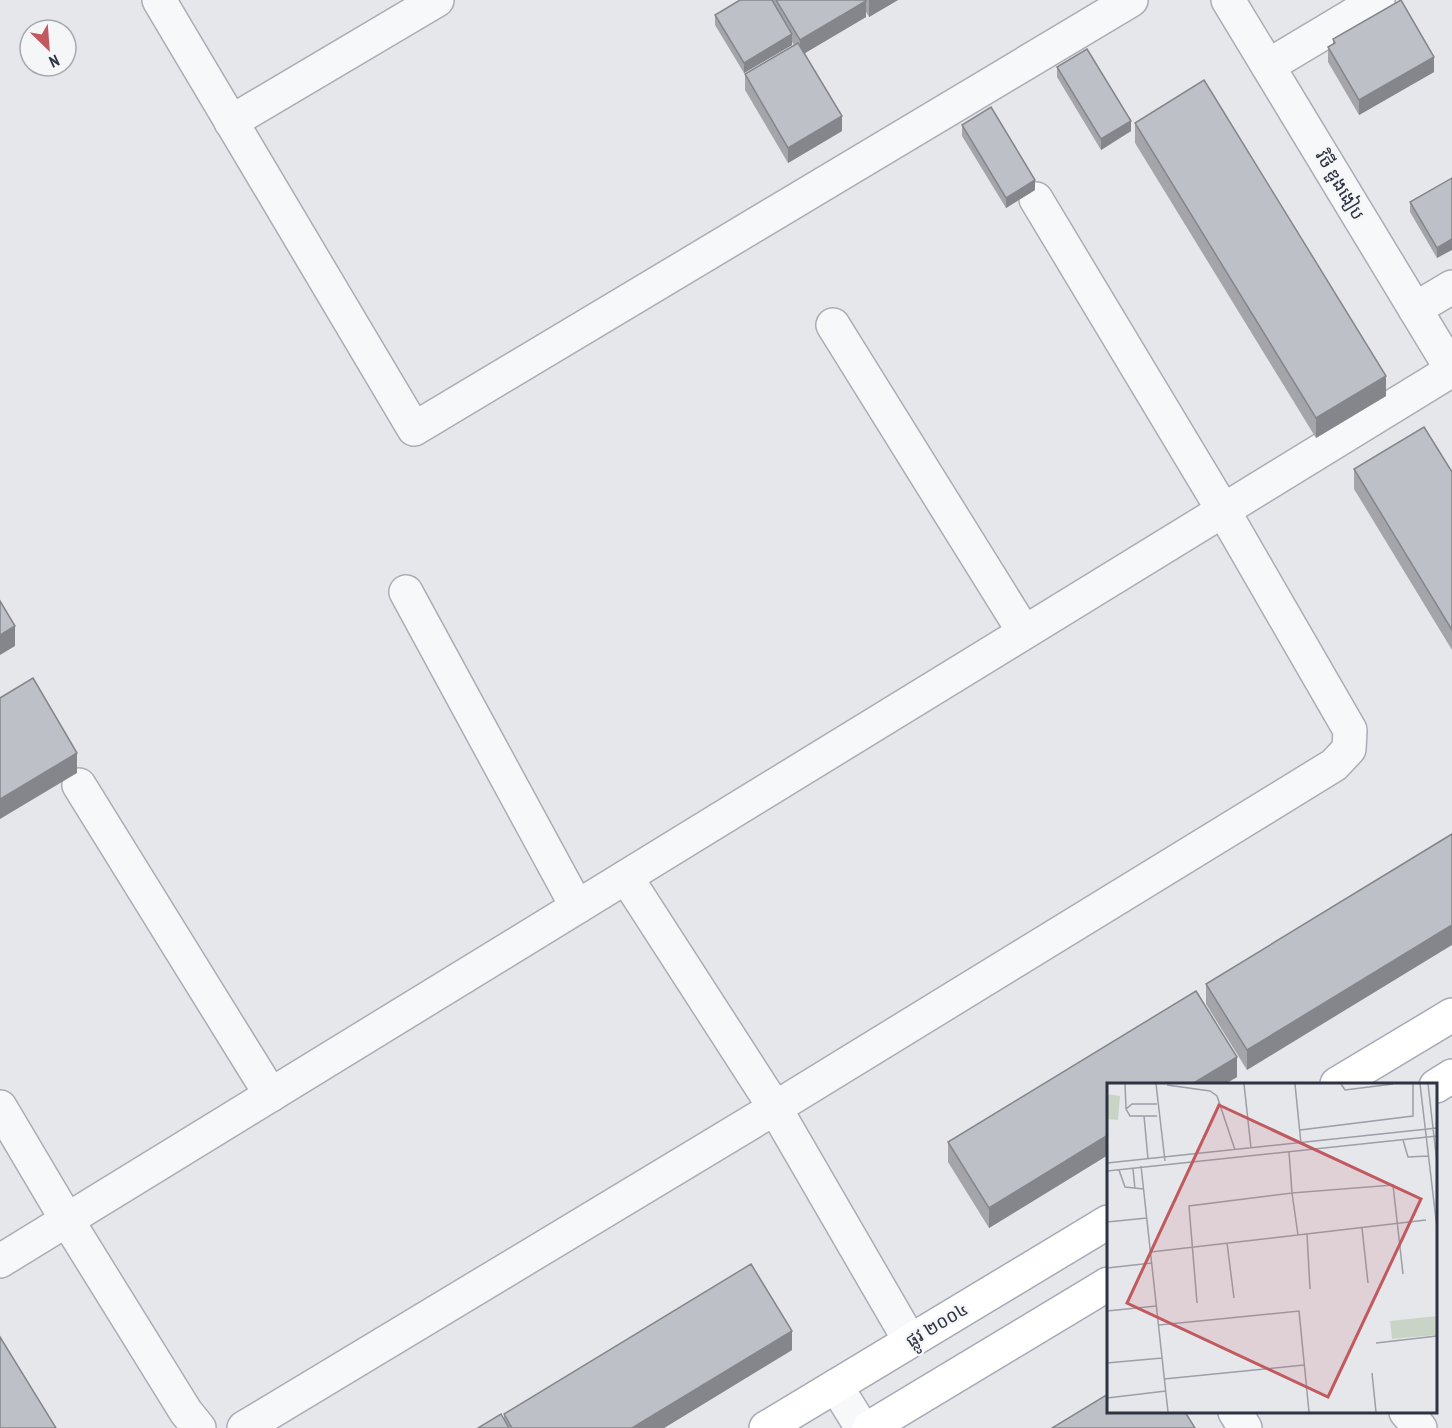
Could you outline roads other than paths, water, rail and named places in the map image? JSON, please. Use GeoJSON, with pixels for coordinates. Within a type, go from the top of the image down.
{"type":"FeatureCollection","features":[{"type":"Feature","properties":{"kind":"main road"},"geometry":{"type":"LineString","coordinates":[[1339,1083],[1452,1015]]}},
{"type":"Feature","properties":{"kind":"main road"},"geometry":{"type":"LineString","coordinates":[[1437,1085],[1452,1076]]}},
{"type":"Feature","properties":{"kind":"main road","name":"ផ្លូវ ២០០៤"},"geometry":{"type":"LineString","coordinates":[[766,1428],[1107,1223]]}},
{"type":"Feature","properties":{"kind":"main road"},"geometry":{"type":"LineString","coordinates":[[869,1428],[1107,1285]]}},
{"type":"Feature","properties":{"kind":"street"},"geometry":{"type":"LineString","coordinates":[[159,0],[414,429],[1131,0]]}},
{"type":"Feature","properties":{"kind":"street"},"geometry":{"type":"LineString","coordinates":[[231,122],[437,0]]}},
{"type":"Feature","properties":{"kind":"street","name":"វិថី ឌួងងៀប"},"geometry":{"type":"LineString","coordinates":[[1228,0],[1452,370]]}},
{"type":"Feature","properties":{"kind":"street"},"geometry":{"type":"LineString","coordinates":[[1268,66],[1378,0]]}},
{"type":"Feature","properties":{"kind":"street"},"geometry":{"type":"LineString","coordinates":[[244,1428],[775,1108],[1334,765],[1348,749],[1350,730],[1223,510],[1036,199]]}},
{"type":"Feature","properties":{"kind":"street"},"geometry":{"type":"LineString","coordinates":[[1415,309],[1452,287]]}},
{"type":"Feature","properties":{"kind":"street"},"geometry":{"type":"LineString","coordinates":[[834,325],[1024,632]]}},
{"type":"Feature","properties":{"kind":"street"},"geometry":{"type":"LineString","coordinates":[[0,1261],[1452,370]]}},
{"type":"Feature","properties":{"kind":"street"},"geometry":{"type":"LineString","coordinates":[[406,592],[577,907]]}},
{"type":"Feature","properties":{"kind":"street"},"geometry":{"type":"LineString","coordinates":[[79,785],[271,1095]]}},
{"type":"Feature","properties":{"kind":"street"},"geometry":{"type":"LineString","coordinates":[[626,876],[775,1108],[910,1341]]}},
{"type":"Feature","properties":{"kind":"street"},"geometry":{"type":"LineString","coordinates":[[0,1107],[186,1412],[199,1428]]}},
{"type":"Feature","properties":{"kind":"street"},"geometry":{"type":"LineString","coordinates":[[836,1386],[862,1428]]}},
{"type":"Feature","properties":{"kind":"street"},"geometry":{"type":"LineString","coordinates":[[1236,1413],[1245,1428]]}},
{"type":"Feature","properties":{"kind":"street"},"geometry":{"type":"LineString","coordinates":[[1407,1413],[1420,1428]]}}]}
